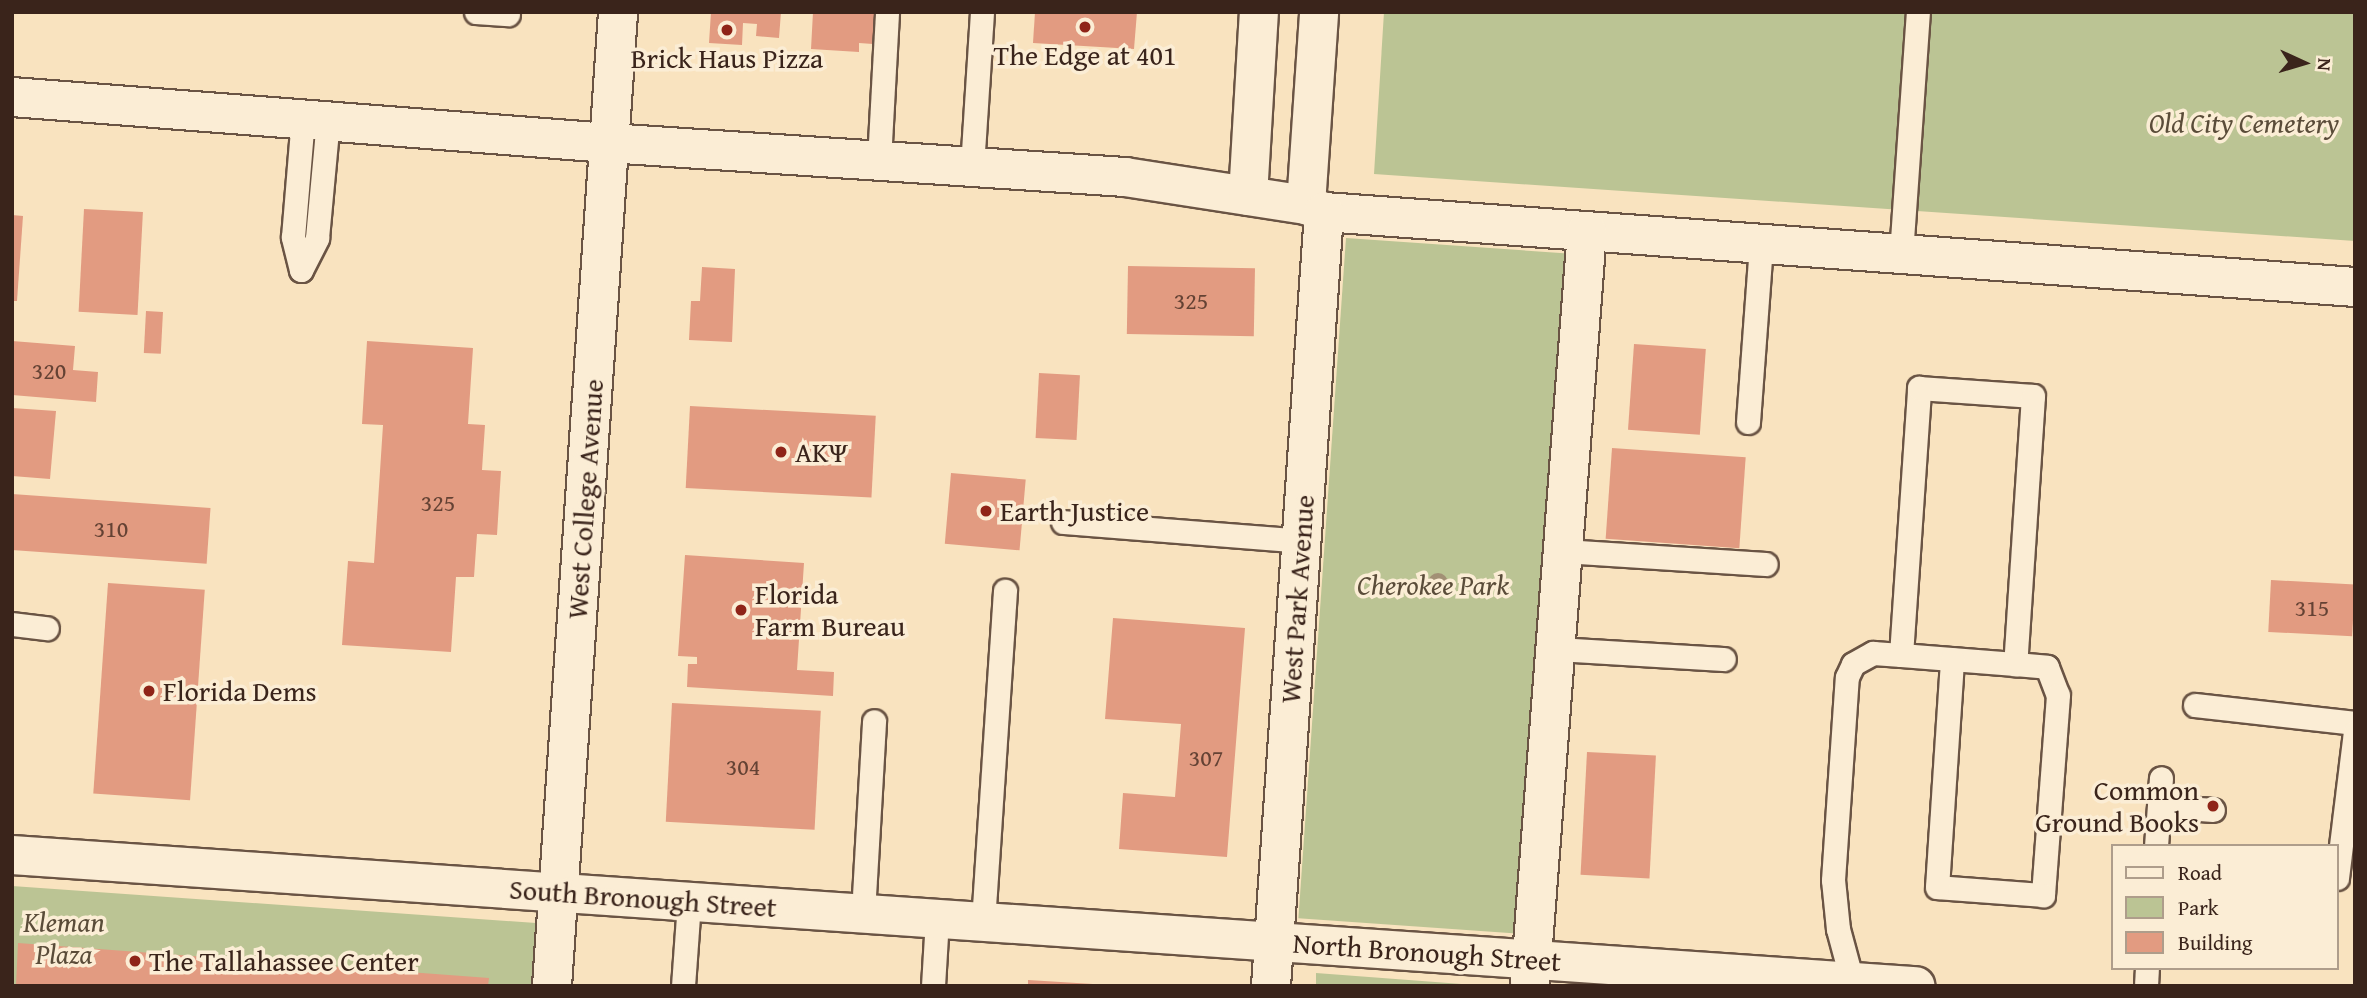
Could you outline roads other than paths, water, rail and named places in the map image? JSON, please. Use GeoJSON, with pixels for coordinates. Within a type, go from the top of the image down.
{"type":"FeatureCollection","features":[{"type":"Feature","properties":{"kind":"street","name":"West College Avenue"},"geometry":{"type":"LineString","coordinates":[[552,986],[618,12]]}},
{"type":"Feature","properties":{"kind":"street"},"geometry":{"type":"LineString","coordinates":[[1248,196],[1259,12]]}},
{"type":"Feature","properties":{"kind":"street","name":"West Park Avenue"},"geometry":{"type":"LineString","coordinates":[[1271,986],[1302,541],[1315,209],[1319,12]]}},
{"type":"Feature","properties":{"kind":"street"},"geometry":{"type":"LineString","coordinates":[[12,97],[608,143],[1125,177],[1315,209],[2355,287]]}},
{"type":"Feature","properties":{"kind":"street"},"geometry":{"type":"LineString","coordinates":[[1531,972],[1587,231]]}},
{"type":"Feature","properties":{"kind":"street","name":"South Bronough Street"},"geometry":{"type":"LineString","coordinates":[[12,855],[1274,942]]}},
{"type":"Feature","properties":{"kind":"street","name":"North Bronough Street"},"geometry":{"type":"LineString","coordinates":[[1274,942],[1531,972],[1852,981],[1915,986]]}},
{"type":"Feature","properties":{"kind":"lane"},"geometry":{"type":"LineString","coordinates":[[476,12],[508,14]]}},
{"type":"Feature","properties":{"kind":"lane"},"geometry":{"type":"LineString","coordinates":[[879,161],[887,12]]}},
{"type":"Feature","properties":{"kind":"lane"},"geometry":{"type":"LineString","coordinates":[[972,167],[982,12]]}},
{"type":"Feature","properties":{"kind":"lane"},"geometry":{"type":"LineString","coordinates":[[1900,254],[1917,12]]}},
{"type":"Feature","properties":{"kind":"lane"},"geometry":{"type":"LineString","coordinates":[[315,119],[317,239],[301,270],[293,237],[315,119]]}},
{"type":"Feature","properties":{"kind":"lane"},"geometry":{"type":"LineString","coordinates":[[1748,422],[1761,244]]}},
{"type":"Feature","properties":{"kind":"lane"},"geometry":{"type":"LineString","coordinates":[[1901,655],[1919,388],[2033,396],[2015,664]]}},
{"type":"Feature","properties":{"kind":"lane"},"geometry":{"type":"LineString","coordinates":[[1063,522],[1302,541]]}},
{"type":"Feature","properties":{"kind":"lane"},"geometry":{"type":"LineString","coordinates":[[1563,551],[1766,564]]}},
{"type":"Feature","properties":{"kind":"lane"},"geometry":{"type":"LineString","coordinates":[[983,922],[1005,591]]}},
{"type":"Feature","properties":{"kind":"lane"},"geometry":{"type":"LineString","coordinates":[[12,624],[47,628]]}},
{"type":"Feature","properties":{"kind":"lane"},"geometry":{"type":"LineString","coordinates":[[1556,649],[1724,659]]}},
{"type":"Feature","properties":{"kind":"lane"},"geometry":{"type":"LineString","coordinates":[[1852,981],[1838,929],[1833,880],[1847,677],[1853,664],[1873,653],[1901,655],[1952,659],[2015,664],[2047,667],[2058,695],[2043,895],[1937,887],[1952,659]]}},
{"type":"Feature","properties":{"kind":"lane"},"geometry":{"type":"LineString","coordinates":[[2195,705],[2355,723]]}},
{"type":"Feature","properties":{"kind":"lane"},"geometry":{"type":"LineString","coordinates":[[863,913],[874,721]]}},
{"type":"Feature","properties":{"kind":"lane"},"geometry":{"type":"LineString","coordinates":[[2339,862],[2355,732]]}},
{"type":"Feature","properties":{"kind":"lane"},"geometry":{"type":"LineString","coordinates":[[2156,844],[2161,778]]}},
{"type":"Feature","properties":{"kind":"lane"},"geometry":{"type":"LineString","coordinates":[[2159,806],[2213,810]]}},
{"type":"Feature","properties":{"kind":"lane"},"geometry":{"type":"LineString","coordinates":[[683,986],[689,902]]}},
{"type":"Feature","properties":{"kind":"lane"},"geometry":{"type":"LineString","coordinates":[[933,986],[937,918]]}},
{"type":"Feature","properties":{"kind":"place","name":"The Edge at 401"},"geometry":{"type":"Point","coordinates":[1085,27]}},
{"type":"Feature","properties":{"kind":"place","name":"Brick Haus Pizza"},"geometry":{"type":"Point","coordinates":[727,30]}},
{"type":"Feature","properties":{"kind":"place","name":"AKΨ"},"geometry":{"type":"Point","coordinates":[781,452]}},
{"type":"Feature","properties":{"kind":"place","name":"Earth Justice"},"geometry":{"type":"Point","coordinates":[986,511]}},
{"type":"Feature","properties":{"kind":"place","name":"Florida Farm Bureau"},"geometry":{"type":"Point","coordinates":[741,610]}},
{"type":"Feature","properties":{"kind":"place","name":"Florida Dems"},"geometry":{"type":"Point","coordinates":[149,691]}},
{"type":"Feature","properties":{"kind":"place","name":"Common Ground Books"},"geometry":{"type":"Point","coordinates":[2213,806]}},
{"type":"Feature","properties":{"kind":"place","name":"The Tallahassee Center"},"geometry":{"type":"Point","coordinates":[135,961]}},
{"type":"Feature","properties":{"kind":"park label","name":"Old City Cemetery"},"geometry":{"type":"Point","coordinates":[2244,123]}},
{"type":"Feature","properties":{"kind":"park label","name":"Cherokee Park"},"geometry":{"type":"Point","coordinates":[1433,585]}},
{"type":"Feature","properties":{"kind":"park label","name":"Kleman Plaza"},"geometry":{"type":"Point","coordinates":[64,938]}}]}
